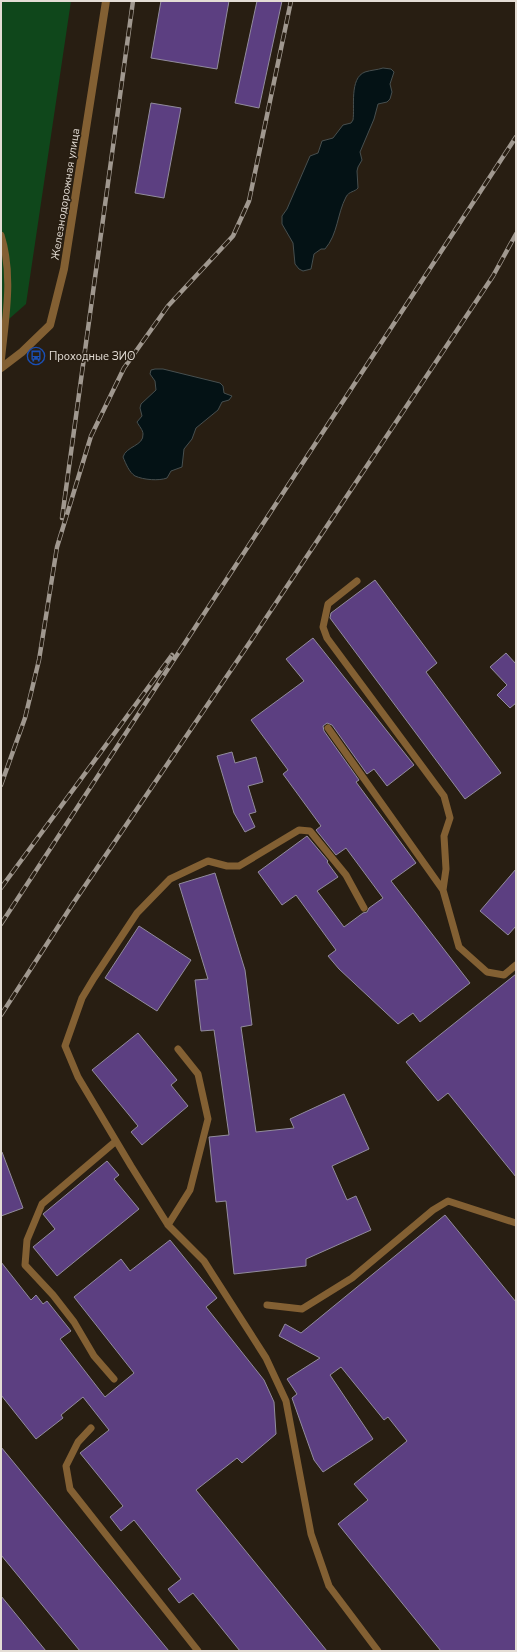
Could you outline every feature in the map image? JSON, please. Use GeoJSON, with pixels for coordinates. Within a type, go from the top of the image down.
{"type":"FeatureCollection","features":[{"type":"Feature","properties":{"kind":"street","name":"Железнодорожная улица"},"geometry":{"type":"LineString","coordinates":[[1,368],[22,352],[50,325],[64,269],[106,1]]}},
{"type":"Feature","properties":{"kind":"lane"},"geometry":{"type":"LineString","coordinates":[[1,235],[6,252],[8,292],[1,364]]}},
{"type":"Feature","properties":{"kind":"lane"},"geometry":{"type":"LineString","coordinates":[[358,582],[328,604],[323,628],[327,638],[444,796],[450,818],[444,836],[446,869],[443,890]]}},
{"type":"Feature","properties":{"kind":"lane"},"geometry":{"type":"LineString","coordinates":[[328,728],[443,890],[460,947],[487,972],[504,975],[516,966]]}},
{"type":"Feature","properties":{"kind":"lane"},"geometry":{"type":"LineString","coordinates":[[364,908],[346,875],[310,831],[298,830],[239,866],[227,866],[208,861],[170,879],[137,913],[82,998],[65,1046],[78,1077],[168,1225],[204,1261],[266,1358],[286,1401],[311,1534],[329,1586],[378,1651]]}},
{"type":"Feature","properties":{"kind":"lane"},"geometry":{"type":"LineString","coordinates":[[168,1225],[190,1190],[208,1119],[198,1074],[178,1049]]}},
{"type":"Feature","properties":{"kind":"lane"},"geometry":{"type":"LineString","coordinates":[[114,1379],[94,1356],[74,1322],[53,1295],[25,1265],[27,1240],[42,1204],[116,1141]]}},
{"type":"Feature","properties":{"kind":"lane"},"geometry":{"type":"LineString","coordinates":[[267,1305],[302,1309],[352,1278],[433,1210],[448,1201],[516,1223]]}},
{"type":"Feature","properties":{"kind":"lane"},"geometry":{"type":"LineString","coordinates":[[91,1428],[78,1442],[66,1466],[70,1489],[198,1651]]}},
{"type":"Feature","properties":{"kind":"green space"},"geometry":{"type":"Polygon","coordinates":[[[1,1],[71,1],[26,304],[1,326],[1,1]]]}},
{"type":"Feature","properties":{"kind":"shaded area"},"geometry":{"type":"Polygon","coordinates":[[[383,68],[391,69],[394,72],[390,84],[392,92],[390,99],[387,102],[378,104],[374,119],[360,152],[362,160],[357,171],[358,188],[346,197],[329,243],[325,249],[321,249],[314,254],[311,269],[303,271],[295,264],[293,243],[282,224],[282,216],[287,209],[310,156],[318,153],[322,141],[333,138],[343,125],[351,123],[353,120],[355,87],[360,75],[365,72],[383,68]]]}},
{"type":"Feature","properties":{"kind":"shaded area"},"geometry":{"type":"Polygon","coordinates":[[[163,369],[220,383],[223,386],[224,393],[232,396],[229,400],[222,402],[218,410],[196,428],[192,439],[184,449],[182,467],[171,471],[167,478],[156,480],[135,476],[129,470],[123,457],[128,450],[138,444],[143,438],[142,431],[137,422],[142,416],[140,408],[141,404],[156,390],[155,381],[150,374],[151,370],[163,369]]]}},
{"type":"Feature","properties":{"kind":"building"},"geometry":{"type":"Polygon","coordinates":[[[161,1],[229,1],[217,69],[151,58],[161,1]]]}},
{"type":"Feature","properties":{"kind":"building"},"geometry":{"type":"Polygon","coordinates":[[[257,1],[282,1],[259,108],[235,103],[257,1]]]}},
{"type":"Feature","properties":{"kind":"building"},"geometry":{"type":"Polygon","coordinates":[[[151,103],[181,108],[164,198],[135,193],[151,103]]]}},
{"type":"Feature","properties":{"kind":"building"},"geometry":{"type":"Polygon","coordinates":[[[375,580],[437,663],[426,672],[501,773],[465,799],[330,618],[331,613],[375,580]]]}},
{"type":"Feature","properties":{"kind":"building"},"geometry":{"type":"Polygon","coordinates":[[[313,638],[414,765],[387,786],[374,769],[367,774],[332,725],[327,723],[323,726],[324,731],[359,780],[356,782],[416,863],[391,881],[470,983],[420,1022],[413,1013],[398,1024],[339,969],[328,956],[336,950],[296,895],[282,905],[258,872],[307,836],[328,861],[327,862],[338,877],[317,891],[344,927],[363,913],[367,912],[369,908],[383,898],[346,848],[336,855],[316,830],[321,826],[283,774],[288,770],[251,720],[304,681],[286,659],[313,638]]]}},
{"type":"Feature","properties":{"kind":"building"},"geometry":{"type":"Polygon","coordinates":[[[506,653],[516,664],[516,703],[510,708],[497,695],[507,685],[490,667],[506,653]]]}},
{"type":"Feature","properties":{"kind":"building"},"geometry":{"type":"Polygon","coordinates":[[[232,752],[235,763],[256,757],[263,782],[248,786],[256,812],[249,814],[255,827],[245,832],[234,813],[217,756],[232,752]]]}},
{"type":"Feature","properties":{"kind":"building"},"geometry":{"type":"Polygon","coordinates":[[[516,869],[516,926],[508,935],[480,911],[516,869]]]}},
{"type":"Feature","properties":{"kind":"building"},"geometry":{"type":"Polygon","coordinates":[[[215,873],[245,970],[252,1025],[241,1027],[256,1132],[294,1128],[290,1119],[344,1094],[369,1149],[332,1166],[347,1200],[356,1196],[371,1230],[306,1259],[306,1266],[234,1274],[226,1201],[216,1202],[209,1137],[229,1135],[214,1030],[201,1031],[195,980],[208,979],[179,884],[215,873]]]}},
{"type":"Feature","properties":{"kind":"building"},"geometry":{"type":"Polygon","coordinates":[[[139,926],[191,960],[157,1011],[105,978],[139,926]]]}},
{"type":"Feature","properties":{"kind":"building"},"geometry":{"type":"Polygon","coordinates":[[[516,974],[516,1177],[448,1093],[438,1101],[406,1062],[516,974]]]}},
{"type":"Feature","properties":{"kind":"building"},"geometry":{"type":"Polygon","coordinates":[[[138,1033],[177,1080],[171,1085],[188,1106],[142,1145],[131,1132],[138,1126],[92,1070],[138,1033]]]}},
{"type":"Feature","properties":{"kind":"building"},"geometry":{"type":"Polygon","coordinates":[[[2,1152],[23,1208],[1,1216],[1,1153],[2,1152]]]}},
{"type":"Feature","properties":{"kind":"building"},"geometry":{"type":"Polygon","coordinates":[[[107,1161],[119,1175],[114,1179],[139,1209],[57,1276],[33,1247],[55,1229],[43,1214],[107,1161]]]}},
{"type":"Feature","properties":{"kind":"building"},"geometry":{"type":"Polygon","coordinates":[[[445,1215],[516,1302],[516,1651],[441,1651],[338,1524],[368,1500],[354,1484],[407,1441],[388,1417],[384,1420],[341,1367],[330,1375],[373,1439],[323,1472],[314,1460],[292,1398],[297,1394],[287,1379],[320,1358],[279,1336],[285,1324],[301,1333],[445,1215]]]}},
{"type":"Feature","properties":{"kind":"building"},"geometry":{"type":"Polygon","coordinates":[[[170,1240],[217,1298],[206,1307],[264,1380],[274,1402],[276,1434],[242,1463],[237,1458],[196,1490],[327,1651],[240,1651],[193,1593],[179,1603],[168,1589],[181,1579],[134,1520],[121,1531],[110,1517],[123,1506],[80,1453],[109,1430],[83,1397],[61,1415],[63,1418],[36,1439],[1,1395],[1,1262],[31,1300],[36,1295],[43,1304],[47,1301],[71,1331],[60,1339],[105,1397],[134,1373],[74,1297],[121,1259],[130,1271],[170,1240]]]}},
{"type":"Feature","properties":{"kind":"building"},"geometry":{"type":"Polygon","coordinates":[[[1,1447],[169,1651],[80,1651],[1,1555],[1,1447]]]}},
{"type":"Feature","properties":{"kind":"building"},"geometry":{"type":"Polygon","coordinates":[[[1,1596],[46,1651],[1,1651],[1,1596]]]}},
{"type":"Feature","properties":{"kind":"railway"},"geometry":{"type":"LineString","coordinates":[[62,518],[133,1]]}},
{"type":"Feature","properties":{"kind":"railway"},"geometry":{"type":"LineString","coordinates":[[1,785],[25,718],[39,660],[57,547],[91,436],[124,368],[168,306],[233,236],[249,201],[291,1]]}},
{"type":"Feature","properties":{"kind":"railway"},"geometry":{"type":"LineString","coordinates":[[1,924],[516,137]]}},
{"type":"Feature","properties":{"kind":"railway"},"geometry":{"type":"LineString","coordinates":[[1,1015],[72,905],[250,642],[493,276],[516,234]]}},
{"type":"Feature","properties":{"kind":"railway"},"geometry":{"type":"LineString","coordinates":[[1,888],[172,655]]}},
{"type":"Feature","properties":{"kind":"place","name":"Проходные ЗИО"},"geometry":{"type":"Point","coordinates":[36,356]}}]}
